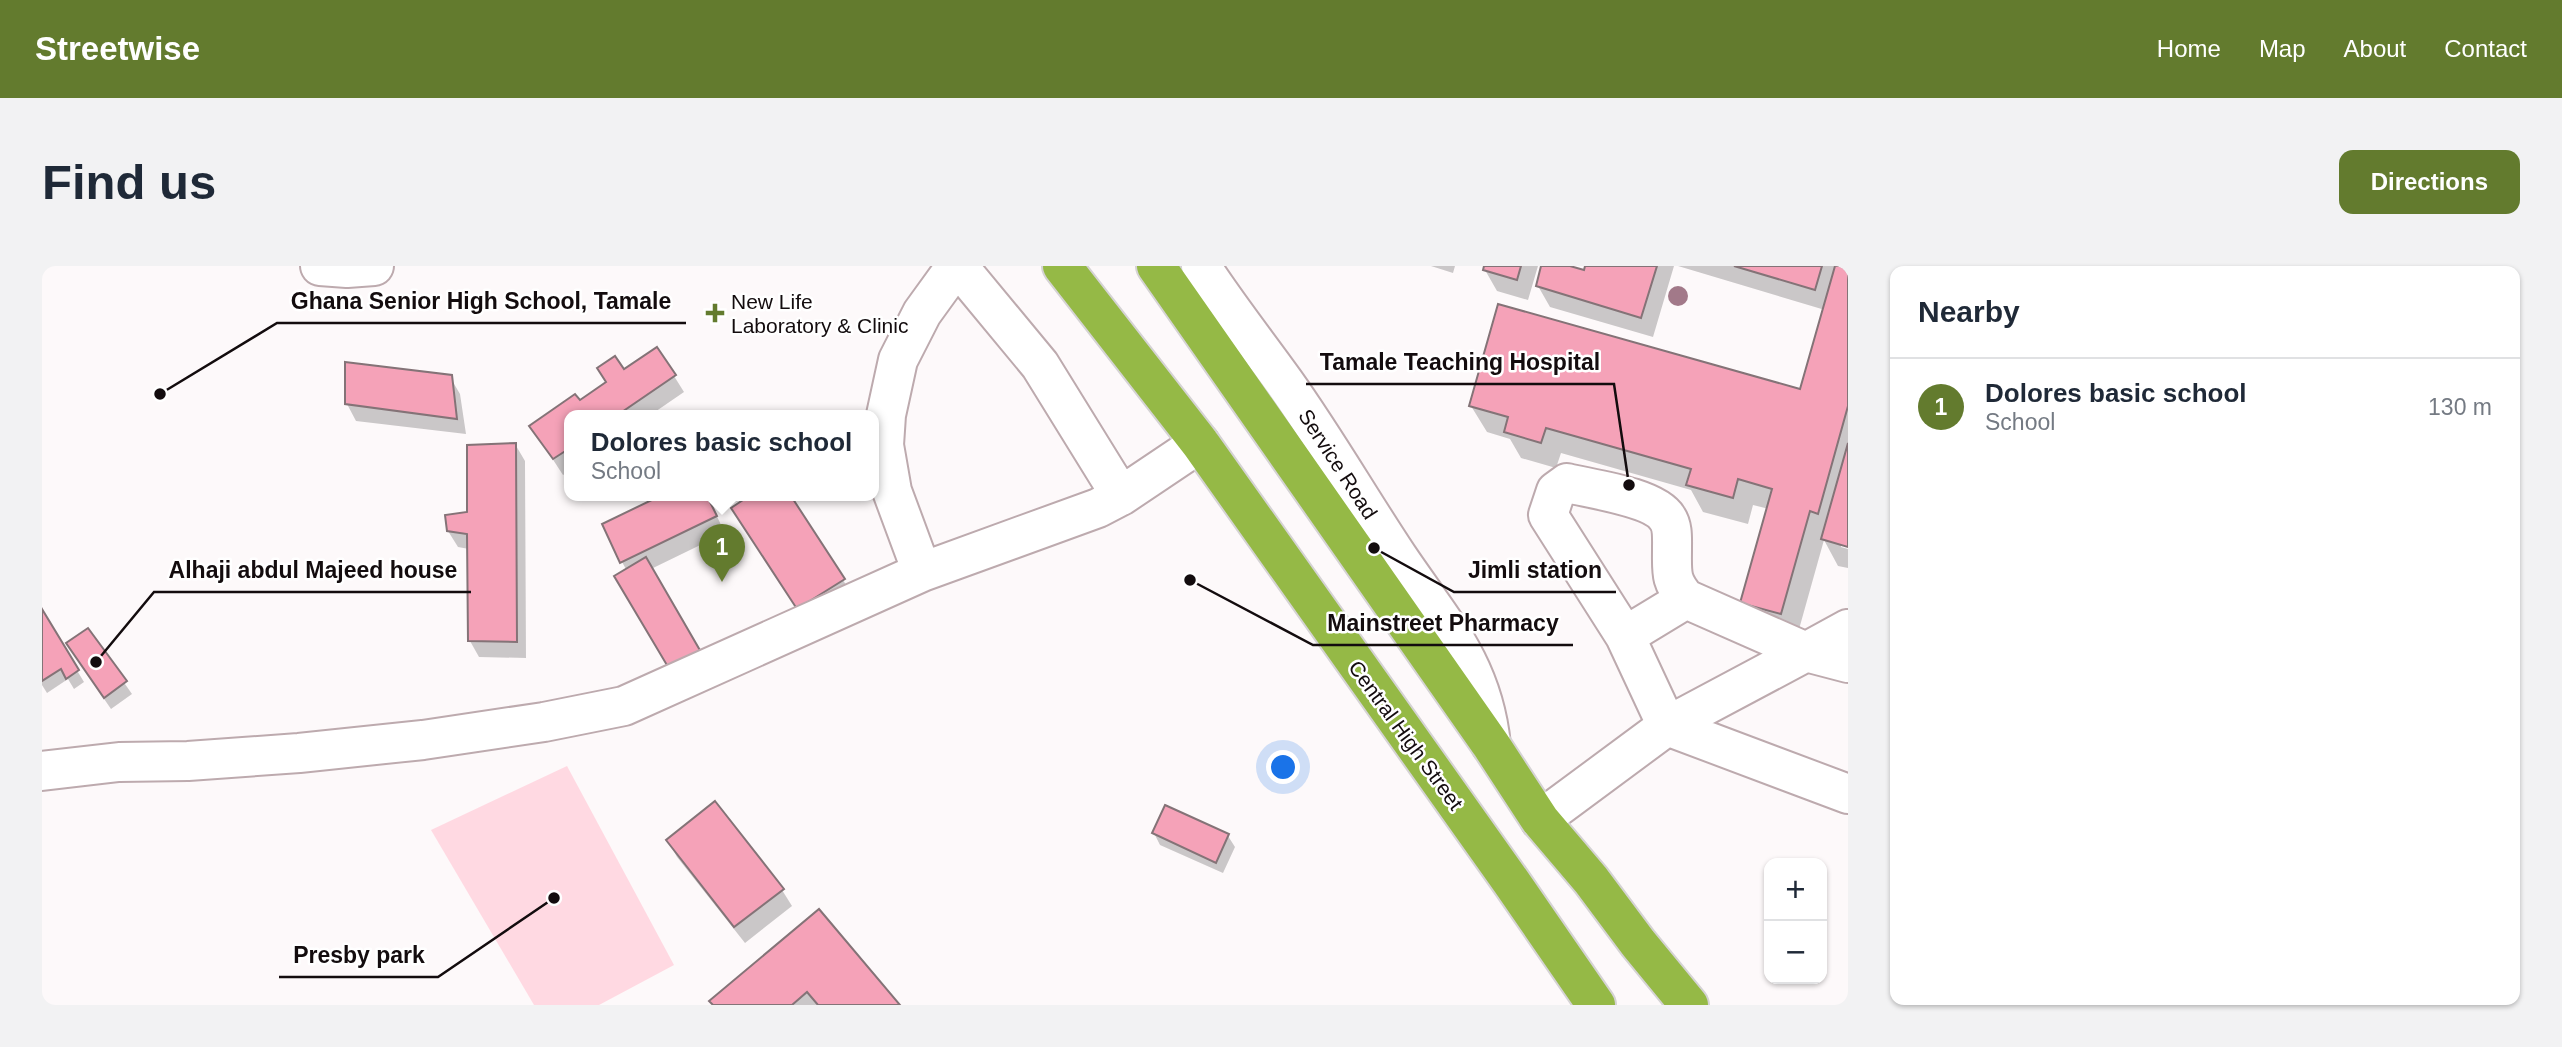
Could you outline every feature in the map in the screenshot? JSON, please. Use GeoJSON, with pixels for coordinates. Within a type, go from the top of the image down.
{"type":"FeatureCollection","features":[{"type":"Feature","properties":{"kind":"highway","name":"Central High Street"},"geometry":{"type":"LineString","coordinates":[[1062,266],[1200,443],[1596,1005]]}},
{"type":"Feature","properties":{"kind":"highway"},"geometry":{"type":"LineString","coordinates":[[1156,266],[1491,745],[1540,820],[1689,1005]]}},
{"type":"Feature","properties":{"kind":"street"},"geometry":{"type":"LineString","coordinates":[[320,266],[374,266]]}},
{"type":"Feature","properties":{"kind":"street"},"geometry":{"type":"LineString","coordinates":[[922,572],[892,491],[884,444],[886,415],[898,360],[922,313],[957,266],[1040,365],[1121,496]]}},
{"type":"Feature","properties":{"kind":"street","name":"Service Road"},"geometry":{"type":"LineString","coordinates":[[1201,266],[1286,384],[1399,559],[1450,629],[1480,689],[1488,715],[1491,745]]}},
{"type":"Feature","properties":{"kind":"street"},"geometry":{"type":"LineString","coordinates":[[42,771],[119,762],[188,761],[299,753],[423,740],[544,722],[624,706],[922,572],[1098,508],[1121,496],[1200,443]]}},
{"type":"Feature","properties":{"kind":"street"},"geometry":{"type":"LineString","coordinates":[[1848,663],[1806,652],[1686,599],[1675,586],[1672,533],[1667,517],[1650,503],[1567,483],[1556,491],[1548,515],[1625,636],[1667,726],[1848,794]]}},
{"type":"Feature","properties":{"kind":"street"},"geometry":{"type":"LineString","coordinates":[[1625,636],[1686,599]]}},
{"type":"Feature","properties":{"kind":"street"},"geometry":{"type":"LineString","coordinates":[[1540,820],[1667,726],[1848,629]]}},
{"type":"Feature","properties":{"kind":"shaded area"},"geometry":{"type":"Polygon","coordinates":[[[567,766],[674,965],[599,1005],[534,1005],[431,830],[567,766]]]}},
{"type":"Feature","properties":{"kind":"building"},"geometry":{"type":"Polygon","coordinates":[[[1484,266],[1521,266],[1517,280],[1483,270],[1484,266]]]}},
{"type":"Feature","properties":{"kind":"building"},"geometry":{"type":"Polygon","coordinates":[[[1541,266],[1570,266],[1584,270],[1585,266],[1657,266],[1641,318],[1536,286],[1541,266]]]}},
{"type":"Feature","properties":{"kind":"building"},"geometry":{"type":"Polygon","coordinates":[[[1734,266],[1822,266],[1815,290],[1734,266]]]}},
{"type":"Feature","properties":{"kind":"building"},"geometry":{"type":"Polygon","coordinates":[[[1835,266],[1848,266],[1848,406],[1818,514],[1810,511],[1781,614],[1740,603],[1772,489],[1738,479],[1733,498],[1686,485],[1691,469],[1546,428],[1541,443],[1504,432],[1508,417],[1469,406],[1498,304],[1800,389],[1835,266]]]}},
{"type":"Feature","properties":{"kind":"building"},"geometry":{"type":"Polygon","coordinates":[[[657,347],[676,375],[625,410],[564,410],[564,452],[553,459],[529,426],[575,394],[580,400],[606,382],[597,368],[615,356],[624,369],[657,347]]]}},
{"type":"Feature","properties":{"kind":"building"},"geometry":{"type":"Polygon","coordinates":[[[345,362],[452,375],[457,419],[345,404],[345,362]]]}},
{"type":"Feature","properties":{"kind":"building"},"geometry":{"type":"Polygon","coordinates":[[[516,443],[517,642],[468,641],[467,534],[447,531],[445,515],[467,512],[467,445],[516,443]]]}},
{"type":"Feature","properties":{"kind":"building"},"geometry":{"type":"Polygon","coordinates":[[[1848,443],[1848,547],[1821,539],[1848,443]]]}},
{"type":"Feature","properties":{"kind":"building"},"geometry":{"type":"Polygon","coordinates":[[[650,501],[710,501],[717,516],[620,563],[602,524],[650,501]]]}},
{"type":"Feature","properties":{"kind":"building"},"geometry":{"type":"Polygon","coordinates":[[[742,501],[794,501],[845,579],[797,609],[731,508],[742,501]]]}},
{"type":"Feature","properties":{"kind":"building"},"geometry":{"type":"Polygon","coordinates":[[[646,557],[705,659],[674,677],[614,576],[646,557]]]}},
{"type":"Feature","properties":{"kind":"building"},"geometry":{"type":"Polygon","coordinates":[[[42,609],[79,670],[66,679],[61,669],[42,681],[42,609]]]}},
{"type":"Feature","properties":{"kind":"building"},"geometry":{"type":"Polygon","coordinates":[[[88,628],[127,681],[104,698],[66,643],[88,628]]]}},
{"type":"Feature","properties":{"kind":"building"},"geometry":{"type":"Polygon","coordinates":[[[715,801],[784,889],[734,927],[666,840],[715,801]]]}},
{"type":"Feature","properties":{"kind":"building"},"geometry":{"type":"Polygon","coordinates":[[[1165,805],[1229,834],[1216,863],[1152,833],[1165,805]]]}},
{"type":"Feature","properties":{"kind":"building"},"geometry":{"type":"Polygon","coordinates":[[[819,909],[900,1005],[818,1005],[807,992],[792,1005],[713,1005],[709,1001],[819,909]]]}},
{"type":"Feature","properties":{"kind":"place","name":"New Life Laboratory & Clinic"},"geometry":{"type":"Point","coordinates":[715,313]}},
{"type":"Feature","properties":{"kind":"place","name":"Ghana Senior High School, Tamale"},"geometry":{"type":"Point","coordinates":[160,394]}},
{"type":"Feature","properties":{"kind":"place","name":"Tamale Teaching Hospital"},"geometry":{"type":"Point","coordinates":[1629,485]}},
{"type":"Feature","properties":{"kind":"place","name":"Jimli station"},"geometry":{"type":"Point","coordinates":[1374,548]}},
{"type":"Feature","properties":{"kind":"place","name":"Mainstreet Pharmacy"},"geometry":{"type":"Point","coordinates":[1190,580]}},
{"type":"Feature","properties":{"kind":"place","name":"Dolores basic school"},"geometry":{"type":"Point","coordinates":[722,582]}},
{"type":"Feature","properties":{"kind":"place","name":"Alhaji abdul Majeed house"},"geometry":{"type":"Point","coordinates":[96,662]}},
{"type":"Feature","properties":{"kind":"place","name":"Presby park"},"geometry":{"type":"Point","coordinates":[554,898]}}]}
